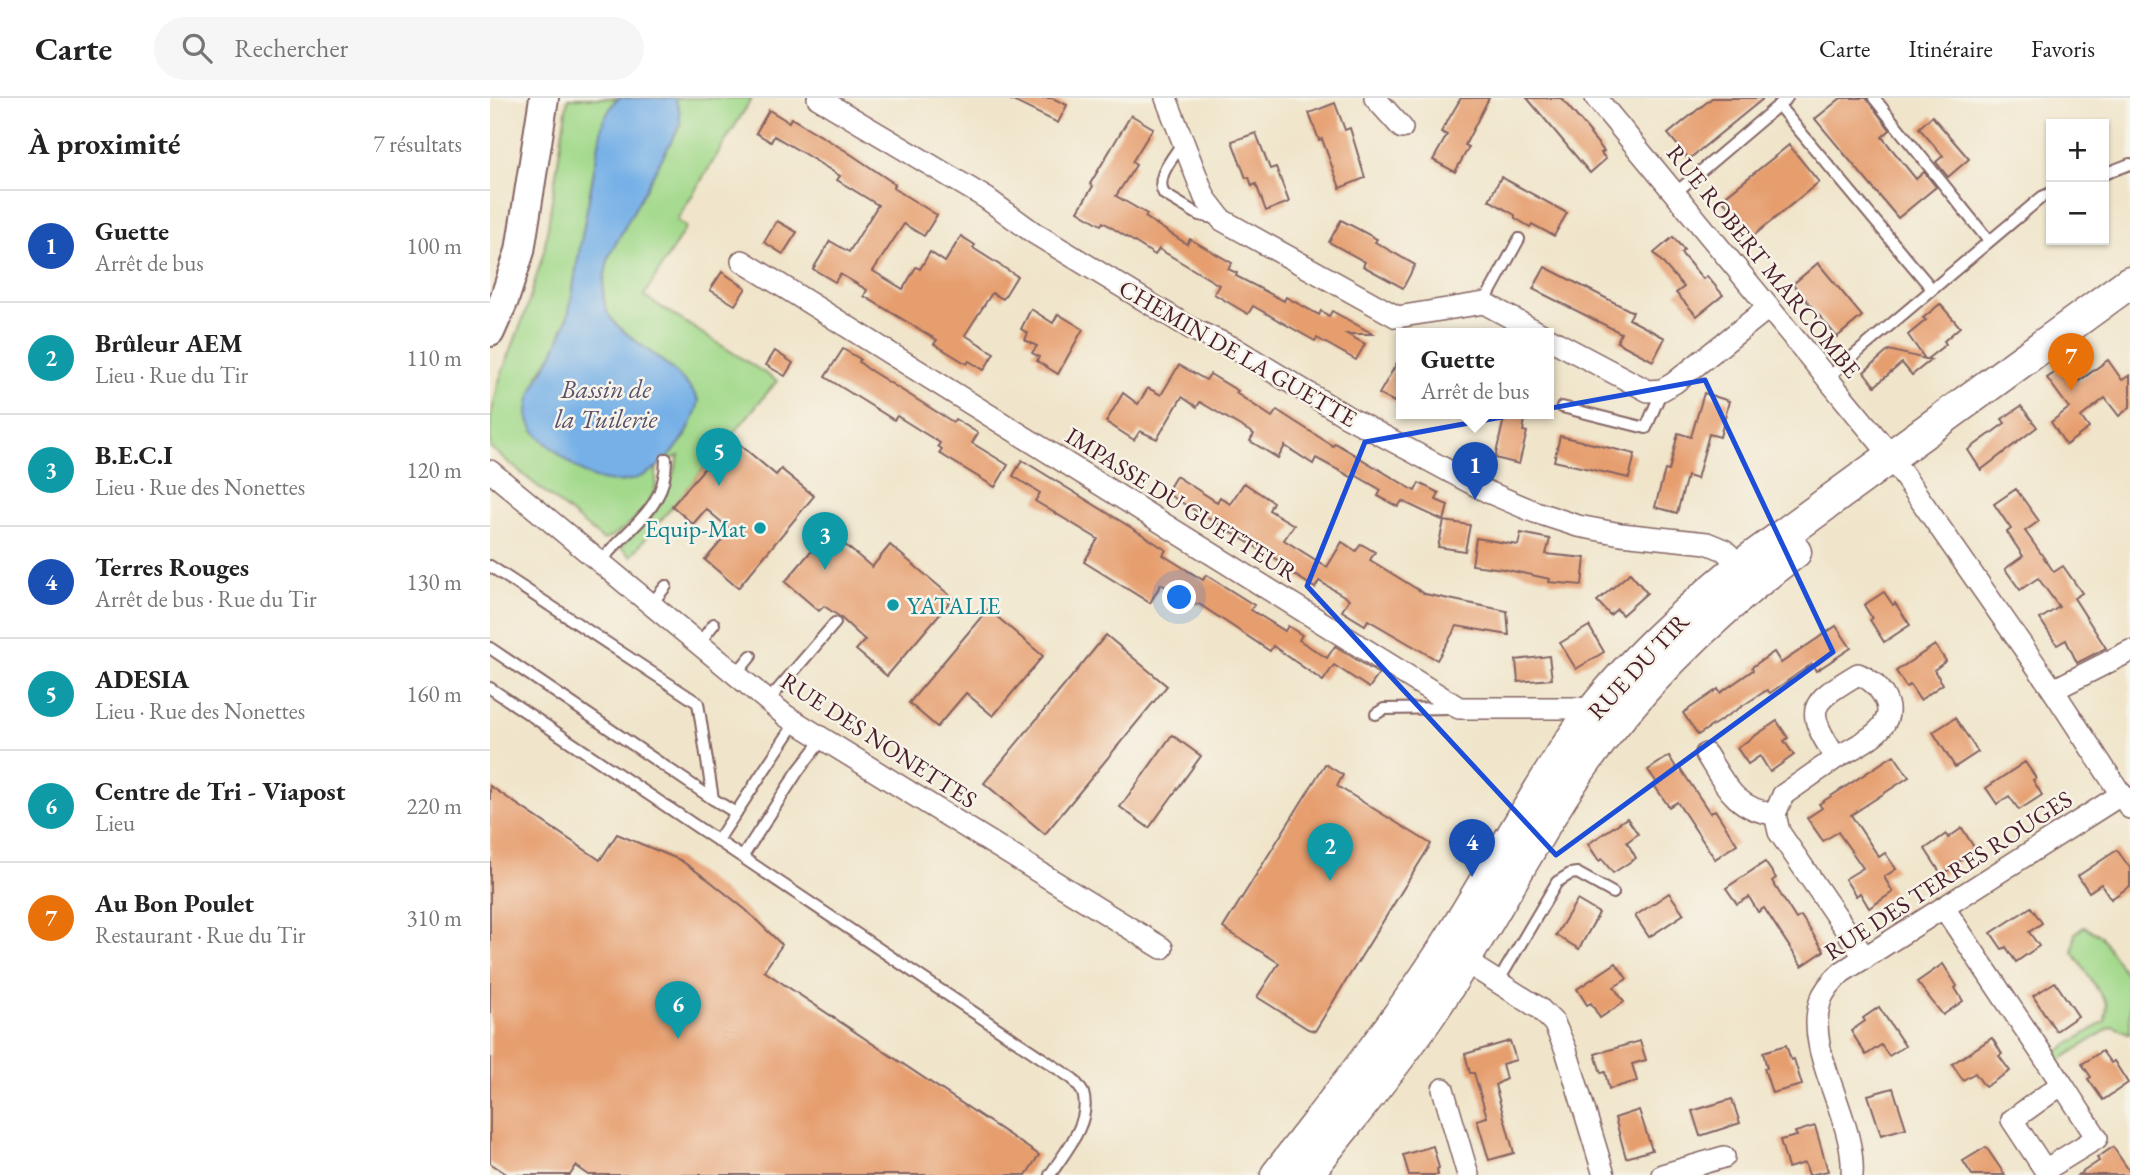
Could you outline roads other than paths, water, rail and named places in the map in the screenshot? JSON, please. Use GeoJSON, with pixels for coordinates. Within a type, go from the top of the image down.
{"type":"FeatureCollection","features":[{"type":"Feature","properties":{"kind":"main road","name":"RUE DU TIR"},"geometry":{"type":"LineString","coordinates":[[1277,1175],[1383,1037],[1454,955],[1567,789],[1600,723],[1640,658],[1676,623],[1748,575],[1896,465],[2130,282]]}},
{"type":"Feature","properties":{"kind":"main road","name":"RUE DU TIR"},"geometry":{"type":"LineString","coordinates":[[1896,465],[1940,445],[1966,422],[2130,303]]}},
{"type":"Feature","properties":{"kind":"main road","name":"RUE DU TIR"},"geometry":{"type":"LineString","coordinates":[[1306,1175],[1415,1034],[1454,955]]}},
{"type":"Feature","properties":{"kind":"street"},"geometry":{"type":"LineString","coordinates":[[490,332],[520,251],[544,98]]}},
{"type":"Feature","properties":{"kind":"street","name":"CHEMIN DE LA GUETTE"},"geometry":{"type":"LineString","coordinates":[[818,98],[976,192],[1034,233],[1192,328],[1234,348],[1346,416],[1488,492],[1578,526],[1632,536],[1707,543],[1724,550],[1748,575]]}},
{"type":"Feature","properties":{"kind":"street"},"geometry":{"type":"LineString","coordinates":[[1166,98],[1205,198],[1222,220],[1396,317],[1484,303],[1530,328]]}},
{"type":"Feature","properties":{"kind":"street"},"geometry":{"type":"LineString","coordinates":[[1375,98],[1402,128]]}},
{"type":"Feature","properties":{"kind":"street","name":"RUE ROBERT MARCOMBE"},"geometry":{"type":"LineString","coordinates":[[1596,98],[1896,465],[2053,690],[2126,801]]}},
{"type":"Feature","properties":{"kind":"street","name":"IMPASSE DU GUETTEUR"},"geometry":{"type":"LineString","coordinates":[[742,261],[1459,708]]}},
{"type":"Feature","properties":{"kind":"street"},"geometry":{"type":"LineString","coordinates":[[1554,341],[1648,391],[1662,390],[1768,308]]}},
{"type":"Feature","properties":{"kind":"street","name":"RUE DES NONETTES"},"geometry":{"type":"LineString","coordinates":[[490,471],[796,722],[1162,948]]}},
{"type":"Feature","properties":{"kind":"street"},"geometry":{"type":"LineString","coordinates":[[2053,690],[2130,651]]}},
{"type":"Feature","properties":{"kind":"street"},"geometry":{"type":"LineString","coordinates":[[1459,708],[1579,708],[1600,723]]}},
{"type":"Feature","properties":{"kind":"street"},"geometry":{"type":"LineString","coordinates":[[1706,754],[1731,792],[1743,804],[1751,810],[1774,814]]}},
{"type":"Feature","properties":{"kind":"street"},"geometry":{"type":"LineString","coordinates":[[1836,758],[1783,795],[1774,814],[1779,832],[1865,958]]}},
{"type":"Feature","properties":{"kind":"street","name":"RUE DES TERRES ROUGES"},"geometry":{"type":"LineString","coordinates":[[1852,1175],[1851,1146],[1817,1032],[1821,1000],[1831,983],[1842,972],[1944,908],[2126,801]]}},
{"type":"Feature","properties":{"kind":"street"},"geometry":{"type":"LineString","coordinates":[[1944,908],[2062,1084]]}},
{"type":"Feature","properties":{"kind":"street"},"geometry":{"type":"LineString","coordinates":[[1454,955],[1539,1008],[1560,1034],[1604,1175]]}},
{"type":"Feature","properties":{"kind":"street"},"geometry":{"type":"LineString","coordinates":[[1443,1089],[1468,1175]]}},
{"type":"Feature","properties":{"kind":"street"},"geometry":{"type":"LineString","coordinates":[[1662,1175],[1724,1157]]}},
{"type":"Feature","properties":{"kind":"lane"},"geometry":{"type":"LineString","coordinates":[[1874,98],[1989,241]]}},
{"type":"Feature","properties":{"kind":"lane"},"geometry":{"type":"LineString","coordinates":[[1675,194],[1783,102],[1932,289]]}},
{"type":"Feature","properties":{"kind":"lane"},"geometry":{"type":"LineString","coordinates":[[1183,142],[1160,180],[1160,188],[1164,194],[1199,215],[1222,220]]}},
{"type":"Feature","properties":{"kind":"lane"},"geometry":{"type":"LineString","coordinates":[[2109,172],[2130,164]]}},
{"type":"Feature","properties":{"kind":"lane"},"geometry":{"type":"LineString","coordinates":[[1826,379],[2046,195]]}},
{"type":"Feature","properties":{"kind":"lane"},"geometry":{"type":"LineString","coordinates":[[1484,303],[1519,239]]}},
{"type":"Feature","properties":{"kind":"lane"},"geometry":{"type":"LineString","coordinates":[[1562,407],[1646,428],[1662,390]]}},
{"type":"Feature","properties":{"kind":"lane"},"geometry":{"type":"LineString","coordinates":[[601,561],[652,508],[666,474],[666,459]]}},
{"type":"Feature","properties":{"kind":"lane"},"geometry":{"type":"LineString","coordinates":[[490,566],[698,703],[713,799]]}},
{"type":"Feature","properties":{"kind":"lane"},"geometry":{"type":"LineString","coordinates":[[652,603],[666,586]]}},
{"type":"Feature","properties":{"kind":"lane"},"geometry":{"type":"LineString","coordinates":[[768,701],[835,623]]}},
{"type":"Feature","properties":{"kind":"lane"},"geometry":{"type":"LineString","coordinates":[[699,643],[714,624]]}},
{"type":"Feature","properties":{"kind":"lane"},"geometry":{"type":"LineString","coordinates":[[490,648],[736,813]]}},
{"type":"Feature","properties":{"kind":"lane"},"geometry":{"type":"LineString","coordinates":[[736,674],[751,656]]}},
{"type":"Feature","properties":{"kind":"lane"},"geometry":{"type":"LineString","coordinates":[[490,688],[1073,1079],[1083,1094],[1083,1114],[1076,1136],[1049,1175]]}},
{"type":"Feature","properties":{"kind":"lane"},"geometry":{"type":"LineString","coordinates":[[1376,714],[1384,709],[1459,708]]}},
{"type":"Feature","properties":{"kind":"lane"},"geometry":{"type":"LineString","coordinates":[[718,840],[796,722]]}},
{"type":"Feature","properties":{"kind":"lane"},"geometry":{"type":"LineString","coordinates":[[743,856],[798,771],[823,739]]}},
{"type":"Feature","properties":{"kind":"lane"},"geometry":{"type":"LineString","coordinates":[[1498,982],[1551,891],[1563,877],[1577,873],[1613,893]]}},
{"type":"Feature","properties":{"kind":"water","name":"Bassin de la Tuilerie"},"geometry":{"type":"Polygon","coordinates":[[[620,98],[675,98],[680,112],[680,125],[609,256],[604,282],[604,303],[615,323],[679,375],[699,401],[686,433],[665,461],[636,478],[619,482],[595,478],[577,468],[538,435],[528,414],[534,389],[568,316],[603,121],[614,102],[620,98]]]}},
{"type":"Feature","properties":{"kind":"place","name":"Au Bon Poulet"},"geometry":{"type":"Point","coordinates":[2071,391]}},
{"type":"Feature","properties":{"kind":"place","name":"ADESIA"},"geometry":{"type":"Point","coordinates":[719,486]}},
{"type":"Feature","properties":{"kind":"place","name":"Guette"},"geometry":{"type":"Point","coordinates":[1475,500]}},
{"type":"Feature","properties":{"kind":"place","name":"Equip-Mat"},"geometry":{"type":"Point","coordinates":[760,528]}},
{"type":"Feature","properties":{"kind":"place","name":"B.E.C.I"},"geometry":{"type":"Point","coordinates":[825,570]}},
{"type":"Feature","properties":{"kind":"place","name":"YATALIE"},"geometry":{"type":"Point","coordinates":[893,605]}},
{"type":"Feature","properties":{"kind":"place","name":"Terres Rouges"},"geometry":{"type":"Point","coordinates":[1472,877]}},
{"type":"Feature","properties":{"kind":"place","name":"Brûleur AEM"},"geometry":{"type":"Point","coordinates":[1330,881]}},
{"type":"Feature","properties":{"kind":"place","name":"Centre de Tri - Viapost"},"geometry":{"type":"Point","coordinates":[678,1039]}}]}
